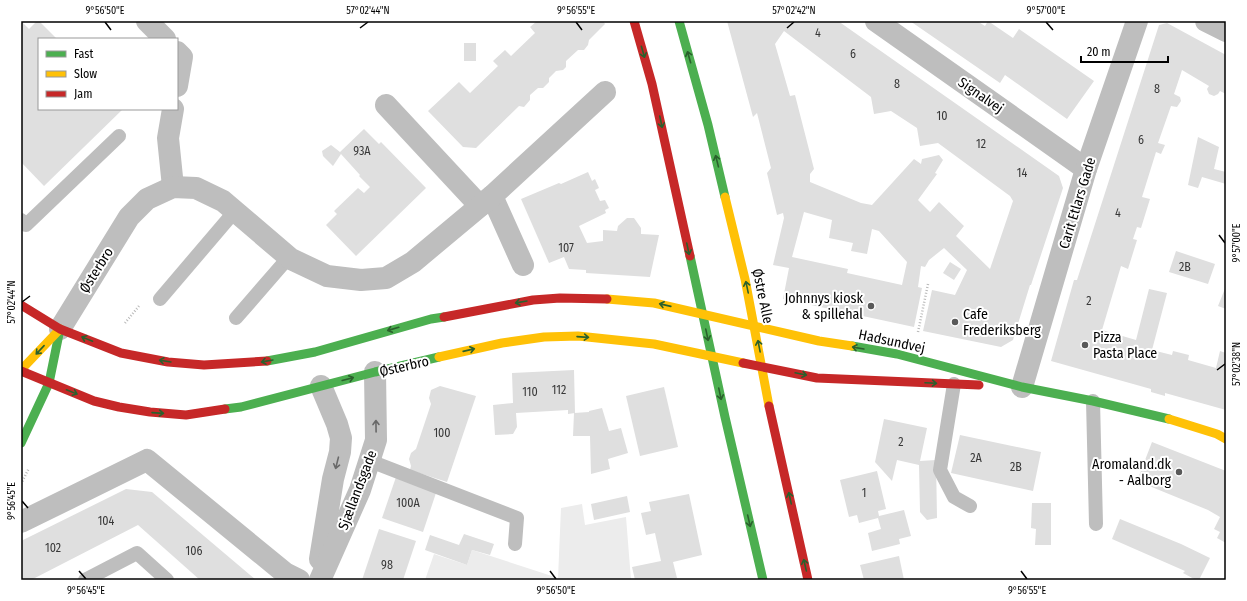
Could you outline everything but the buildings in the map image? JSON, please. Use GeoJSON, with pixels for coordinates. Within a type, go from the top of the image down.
{"type":"FeatureCollection","features":[{"type":"Feature","properties":{"kind":"street"},"geometry":{"type":"LineString","coordinates":[[147,21],[164,38]]}},
{"type":"Feature","properties":{"kind":"street"},"geometry":{"type":"LineString","coordinates":[[634,21],[652,84],[762,580]]}},
{"type":"Feature","properties":{"kind":"street","name":"Østre Alle"},"geometry":{"type":"LineString","coordinates":[[679,21],[708,125],[746,279],[773,425],[808,580]]}},
{"type":"Feature","properties":{"kind":"street","name":"Signalvej"},"geometry":{"type":"LineString","coordinates":[[876,21],[1086,168]]}},
{"type":"Feature","properties":{"kind":"street","name":"Carit Etlars Gade"},"geometry":{"type":"LineString","coordinates":[[1022,387],[1086,168],[1137,21]]}},
{"type":"Feature","properties":{"kind":"street"},"geometry":{"type":"LineString","coordinates":[[1206,21],[1226,31]]}},
{"type":"Feature","properties":{"kind":"street"},"geometry":{"type":"LineString","coordinates":[[178,53],[182,57],[178,80]]}},
{"type":"Feature","properties":{"kind":"street","name":"Østerbro"},"geometry":{"type":"LineString","coordinates":[[605,92],[486,201],[413,262],[386,278],[361,280],[327,276],[289,257],[223,201],[196,188],[173,187],[147,199],[129,217],[60,329],[21,371],[94,401],[150,412],[186,415],[241,407],[375,372],[502,343],[544,337],[578,336],[654,344],[763,366]]}},
{"type":"Feature","properties":{"kind":"street"},"geometry":{"type":"LineString","coordinates":[[386,105],[486,201],[523,265]]}},
{"type":"Feature","properties":{"kind":"street"},"geometry":{"type":"LineString","coordinates":[[173,110],[168,138],[173,187]]}},
{"type":"Feature","properties":{"kind":"street"},"geometry":{"type":"LineString","coordinates":[[21,305],[60,329],[121,353],[168,362],[204,365],[264,362],[315,352],[431,319],[471,310],[533,300],[560,298],[607,299],[654,303],[755,326]]}},
{"type":"Feature","properties":{"kind":"street","name":"Hadsundvej"},"geometry":{"type":"LineString","coordinates":[[755,326],[820,341],[912,358],[1022,387],[1092,401],[1169,419],[1216,434],[1226,439]]}},
{"type":"Feature","properties":{"kind":"street","name":"Østerbro"},"geometry":{"type":"LineString","coordinates":[[21,443],[49,383],[60,329]]}},
{"type":"Feature","properties":{"kind":"street","name":"Hadsundvej"},"geometry":{"type":"LineString","coordinates":[[763,366],[817,378],[1022,387]]}},
{"type":"Feature","properties":{"kind":"street","name":"Sjællandsgade"},"geometry":{"type":"LineString","coordinates":[[318,580],[360,490],[376,440],[375,372]]}},
{"type":"Feature","properties":{"kind":"street","name":"Sjællandsgade"},"geometry":{"type":"LineString","coordinates":[[318,580],[333,480],[340,452],[341,438],[337,424],[321,386]]}},
{"type":"Feature","properties":{"kind":"street"},"geometry":{"type":"LineString","coordinates":[[21,522],[147,460],[285,573],[299,580]]}},
{"type":"Feature","properties":{"kind":"lane"},"geometry":{"type":"LineString","coordinates":[[21,220],[26,225],[119,136]]}},
{"type":"Feature","properties":{"kind":"lane"},"geometry":{"type":"LineString","coordinates":[[160,299],[235,211]]}},
{"type":"Feature","properties":{"kind":"lane"},"geometry":{"type":"LineString","coordinates":[[236,318],[289,257]]}},
{"type":"Feature","properties":{"kind":"lane"},"geometry":{"type":"LineString","coordinates":[[954,384],[940,470],[954,497],[970,506]]}},
{"type":"Feature","properties":{"kind":"lane"},"geometry":{"type":"LineString","coordinates":[[1092,401],[1096,524]]}},
{"type":"Feature","properties":{"kind":"lane"},"geometry":{"type":"LineString","coordinates":[[370,461],[517,518],[515,544]]}},
{"type":"Feature","properties":{"kind":"lane"},"geometry":{"type":"LineString","coordinates":[[85,580],[137,553],[167,580]]}},
{"type":"Feature","properties":{"kind":"path"},"geometry":{"type":"LineString","coordinates":[[912,358],[928,284]]}},
{"type":"Feature","properties":{"kind":"shaded area"},"geometry":{"type":"Polygon","coordinates":[[[582,504],[585,525],[626,517],[631,580],[425,580],[434,554],[467,565],[472,550],[558,578],[561,508],[582,504]]]}},
{"type":"Feature","properties":{"kind":"traffic: fast"},"geometry":{"type":"LineString","coordinates":[[679,21],[708,125],[725,197]]}},
{"type":"Feature","properties":{"kind":"traffic: fast"},"geometry":{"type":"LineString","coordinates":[[690,256],[725,417],[763,580]]}},
{"type":"Feature","properties":{"kind":"traffic: fast"},"geometry":{"type":"LineString","coordinates":[[267,361],[315,352],[431,319],[444,317]]}},
{"type":"Feature","properties":{"kind":"traffic: fast"},"geometry":{"type":"LineString","coordinates":[[21,443],[49,383],[60,329]]}},
{"type":"Feature","properties":{"kind":"traffic: fast"},"geometry":{"type":"LineString","coordinates":[[852,346],[897,354],[1022,387],[1093,401],[1169,419]]}},
{"type":"Feature","properties":{"kind":"traffic: fast"},"geometry":{"type":"LineString","coordinates":[[225,409],[241,407],[439,357]]}},
{"type":"Feature","properties":{"kind":"traffic: slow"},"geometry":{"type":"LineString","coordinates":[[725,197],[745,279],[769,406]]}},
{"type":"Feature","properties":{"kind":"traffic: slow"},"geometry":{"type":"LineString","coordinates":[[607,299],[654,303],[819,341],[852,346]]}},
{"type":"Feature","properties":{"kind":"traffic: slow"},"geometry":{"type":"LineString","coordinates":[[21,370],[60,329]]}},
{"type":"Feature","properties":{"kind":"traffic: slow"},"geometry":{"type":"LineString","coordinates":[[439,357],[502,343],[544,337],[578,336],[654,344],[743,363]]}},
{"type":"Feature","properties":{"kind":"traffic: slow"},"geometry":{"type":"LineString","coordinates":[[1169,419],[1217,434],[1226,439]]}},
{"type":"Feature","properties":{"kind":"traffic: jam"},"geometry":{"type":"LineString","coordinates":[[634,21],[652,84],[690,256]]}},
{"type":"Feature","properties":{"kind":"traffic: jam"},"geometry":{"type":"LineString","coordinates":[[444,317],[533,300],[560,298],[607,299]]}},
{"type":"Feature","properties":{"kind":"traffic: jam"},"geometry":{"type":"LineString","coordinates":[[21,305],[60,329],[121,353],[168,362],[204,365],[267,361]]}},
{"type":"Feature","properties":{"kind":"traffic: jam"},"geometry":{"type":"LineString","coordinates":[[743,363],[817,378],[979,385]]}},
{"type":"Feature","properties":{"kind":"traffic: jam"},"geometry":{"type":"LineString","coordinates":[[21,371],[94,401],[119,407],[150,412],[186,415],[225,409]]}},
{"type":"Feature","properties":{"kind":"traffic: jam"},"geometry":{"type":"LineString","coordinates":[[769,406],[808,580]]}},
{"type":"Feature","properties":{"kind":"place","name":"Johnnys kiosk & spillehal"},"geometry":{"type":"Point","coordinates":[871,306]}},
{"type":"Feature","properties":{"kind":"place","name":"Cafe Frederiksberg"},"geometry":{"type":"Point","coordinates":[955,322]}},
{"type":"Feature","properties":{"kind":"place","name":"Pizza Pasta Place"},"geometry":{"type":"Point","coordinates":[1085,345]}},
{"type":"Feature","properties":{"kind":"place","name":"Aromaland.dk - Aalborg"},"geometry":{"type":"Point","coordinates":[1179,472]}}]}
